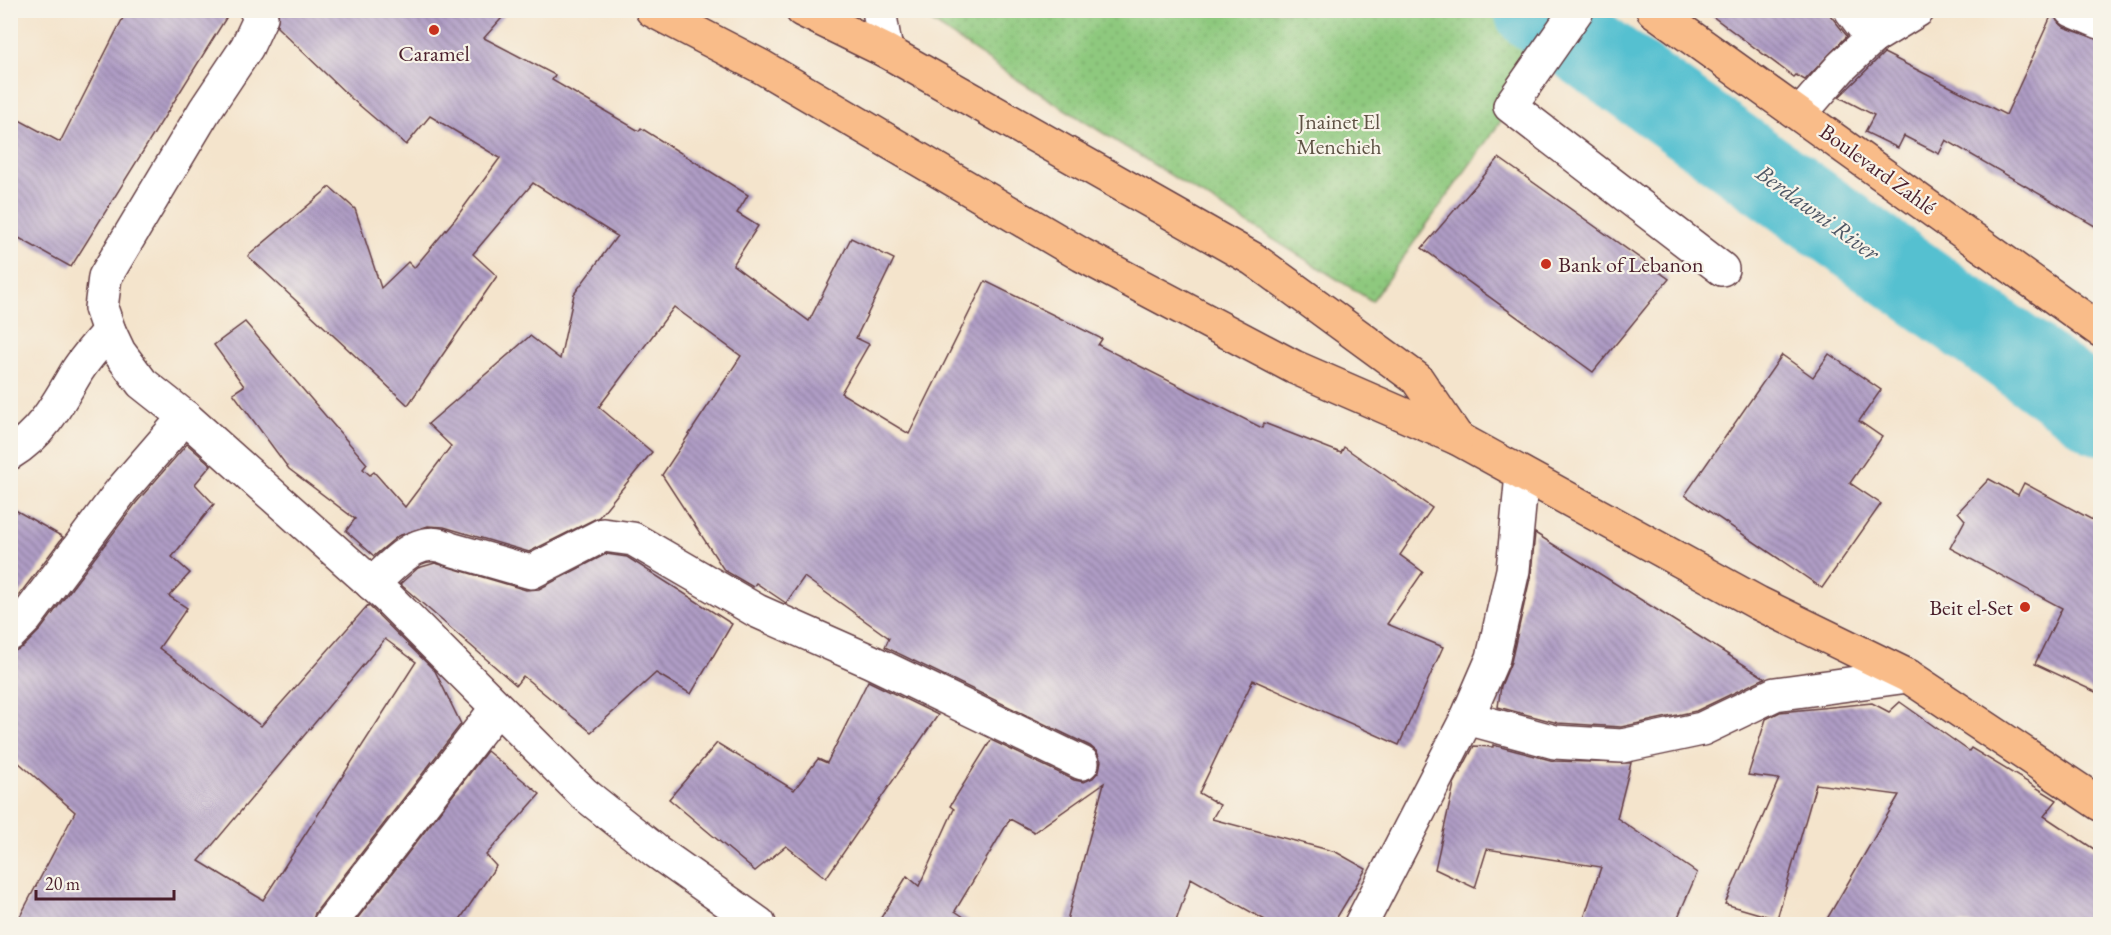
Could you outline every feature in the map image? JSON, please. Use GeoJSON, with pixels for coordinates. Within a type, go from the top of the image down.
{"type":"FeatureCollection","features":[{"type":"Feature","properties":{"kind":"main road"},"geometry":{"type":"LineString","coordinates":[[652,10],[762,67],[1082,255],[1294,367],[1457,438],[1758,603],[1908,676],[2100,804]]}},
{"type":"Feature","properties":{"kind":"main road"},"geometry":{"type":"LineString","coordinates":[[802,10],[886,51],[1253,259],[1417,379],[1457,438]]}},
{"type":"Feature","properties":{"kind":"main road","name":"Boulevard Zahlé"},"geometry":{"type":"LineString","coordinates":[[1653,10],[1743,76],[1801,113],[2100,330]]}},
{"type":"Feature","properties":{"kind":"street"},"geometry":{"type":"LineString","coordinates":[[256,10],[261,17],[247,47],[205,110],[105,277],[101,308],[119,352],[142,383],[185,417],[372,584],[583,793],[657,852],[759,924]]}},
{"type":"Feature","properties":{"kind":"street"},"geometry":{"type":"LineString","coordinates":[[879,10],[886,51]]}},
{"type":"Feature","properties":{"kind":"street"},"geometry":{"type":"LineString","coordinates":[[1577,10],[1510,106],[1722,269]]}},
{"type":"Feature","properties":{"kind":"street"},"geometry":{"type":"LineString","coordinates":[[1851,10],[1872,38]]}},
{"type":"Feature","properties":{"kind":"street"},"geometry":{"type":"LineString","coordinates":[[1801,113],[1841,67],[1872,38],[1918,10]]}},
{"type":"Feature","properties":{"kind":"street"},"geometry":{"type":"LineString","coordinates":[[2072,10],[2100,22]]}},
{"type":"Feature","properties":{"kind":"street"},"geometry":{"type":"LineString","coordinates":[[10,453],[27,442],[54,412],[79,369],[109,331]]}},
{"type":"Feature","properties":{"kind":"street"},"geometry":{"type":"LineString","coordinates":[[10,634],[26,618],[121,490],[185,417]]}},
{"type":"Feature","properties":{"kind":"street"},"geometry":{"type":"LineString","coordinates":[[1361,924],[1467,718],[1493,658],[1513,570],[1522,474]]}},
{"type":"Feature","properties":{"kind":"street"},"geometry":{"type":"LineString","coordinates":[[372,584],[412,549],[426,543],[440,543],[450,549],[531,572],[603,534],[625,536],[757,611],[870,661],[1082,763]]}},
{"type":"Feature","properties":{"kind":"street"},"geometry":{"type":"LineString","coordinates":[[1467,718],[1555,742],[1622,746],[1702,729],[1776,694],[1908,676]]}},
{"type":"Feature","properties":{"kind":"street"},"geometry":{"type":"LineString","coordinates":[[330,924],[497,708]]}},
{"type":"Feature","properties":{"kind":"green space","name":"Jnainet El Menchieh"},"geometry":{"type":"Polygon","coordinates":[[[916,11],[1489,11],[1549,54],[1372,301],[1015,78],[916,11]]]}},
{"type":"Feature","properties":{"kind":"building"},"geometry":{"type":"Polygon","coordinates":[[[127,10],[231,10],[71,267],[10,233],[10,115],[60,142],[127,10]]]}},
{"type":"Feature","properties":{"kind":"building"},"geometry":{"type":"Polygon","coordinates":[[[278,10],[509,10],[484,38],[555,75],[552,80],[639,131],[641,128],[748,195],[737,213],[758,226],[733,265],[809,321],[851,238],[894,259],[856,338],[869,344],[841,393],[909,434],[985,281],[1102,339],[1098,345],[1262,428],[1264,423],[1341,453],[1344,447],[1432,508],[1400,555],[1423,572],[1387,624],[1443,647],[1399,745],[1253,680],[1199,793],[1220,805],[1212,819],[1336,852],[1366,869],[1333,924],[1272,924],[1191,878],[1175,924],[1066,924],[1104,783],[1034,832],[1010,819],[955,911],[974,924],[877,924],[907,876],[919,886],[954,809],[950,806],[991,740],[1074,780],[1084,782],[1093,778],[1099,771],[1101,761],[1097,752],[1090,746],[885,647],[889,638],[804,577],[786,603],[756,583],[753,587],[724,570],[662,475],[741,356],[674,307],[599,407],[652,452],[599,517],[529,552],[444,527],[428,526],[398,536],[374,556],[346,531],[355,519],[289,469],[233,393],[244,386],[214,345],[245,322],[367,464],[363,469],[370,475],[374,472],[405,507],[451,446],[428,424],[530,336],[560,359],[574,294],[617,236],[533,183],[473,254],[497,276],[408,405],[248,256],[330,187],[355,209],[381,288],[408,262],[414,268],[455,219],[500,158],[430,116],[406,145],[352,99],[277,27],[278,10]]]}},
{"type":"Feature","properties":{"kind":"building"},"geometry":{"type":"Polygon","coordinates":[[[1704,10],[1826,10],[1847,36],[1805,80],[1796,75],[1794,77],[1704,10]]]}},
{"type":"Feature","properties":{"kind":"building"},"geometry":{"type":"Polygon","coordinates":[[[2053,12],[2057,21],[2064,27],[2100,40],[2100,229],[1946,140],[1939,154],[1904,136],[1898,148],[1865,132],[1874,115],[1839,97],[1884,53],[2006,115],[2053,12]]]}},
{"type":"Feature","properties":{"kind":"building","name":"Bank of Lebanon"},"geometry":{"type":"Polygon","coordinates":[[[1499,158],[1669,279],[1593,372],[1422,248],[1499,158]]]}},
{"type":"Feature","properties":{"kind":"building"},"geometry":{"type":"Polygon","coordinates":[[[1829,354],[1881,390],[1859,421],[1882,437],[1850,483],[1881,504],[1822,588],[1685,495],[1782,355],[1813,377],[1829,354]]]}},
{"type":"Feature","properties":{"kind":"building"},"geometry":{"type":"Polygon","coordinates":[[[187,444],[211,465],[195,484],[214,504],[172,557],[190,573],[169,596],[187,608],[159,648],[261,726],[368,605],[435,671],[461,724],[315,913],[312,924],[16,924],[75,812],[10,755],[10,652],[23,647],[41,629],[136,503],[187,444]],[[385,639],[199,861],[263,900],[416,662],[385,639]]]}},
{"type":"Feature","properties":{"kind":"building"},"geometry":{"type":"Polygon","coordinates":[[[1989,479],[2018,495],[2024,483],[2100,524],[2100,694],[2035,664],[2062,608],[1950,548],[1965,520],[1958,512],[1989,479]]]}},
{"type":"Feature","properties":{"kind":"building"},"geometry":{"type":"Polygon","coordinates":[[[10,507],[63,537],[10,607],[10,507]]]}},
{"type":"Feature","properties":{"kind":"building"},"geometry":{"type":"Polygon","coordinates":[[[1535,533],[1765,678],[1696,711],[1621,727],[1558,723],[1498,707],[1501,686],[1511,662],[1531,574],[1535,533]]]}},
{"type":"Feature","properties":{"kind":"building"},"geometry":{"type":"Polygon","coordinates":[[[606,554],[627,557],[732,624],[691,694],[656,673],[591,732],[523,676],[516,685],[400,584],[418,568],[435,563],[526,590],[539,589],[606,554]]]}},
{"type":"Feature","properties":{"kind":"building"},"geometry":{"type":"Polygon","coordinates":[[[868,681],[938,715],[826,878],[786,846],[755,871],[669,799],[717,743],[794,790],[818,759],[827,763],[868,681]]]}},
{"type":"Feature","properties":{"kind":"building"},"geometry":{"type":"Polygon","coordinates":[[[1900,702],[1969,751],[1971,748],[2057,800],[2044,816],[2100,853],[2100,924],[1824,924],[1899,795],[1816,784],[1777,919],[1725,904],[1779,779],[1748,775],[1766,719],[1780,712],[1872,703],[1889,712],[1900,702]]]}},
{"type":"Feature","properties":{"kind":"building"},"geometry":{"type":"Polygon","coordinates":[[[1493,745],[1554,761],[1631,763],[1617,818],[1697,873],[1675,924],[1582,924],[1601,867],[1487,849],[1475,888],[1435,869],[1454,784],[1474,746],[1493,747],[1493,745]]]}},
{"type":"Feature","properties":{"kind":"building"},"geometry":{"type":"Polygon","coordinates":[[[487,751],[540,794],[486,855],[496,866],[457,924],[353,924],[487,751]]]}},
{"type":"Feature","properties":{"kind":"waterway","name":"Berdawni River"},"geometry":{"type":"LineString","coordinates":[[1535,10],[2100,414]]}},
{"type":"Feature","properties":{"kind":"place","name":"Caramel"},"geometry":{"type":"Point","coordinates":[434,30]}},
{"type":"Feature","properties":{"kind":"place","name":"Bank of Lebanon"},"geometry":{"type":"Point","coordinates":[1546,264]}},
{"type":"Feature","properties":{"kind":"place","name":"Beit el-Set"},"geometry":{"type":"Point","coordinates":[2025,607]}}]}
